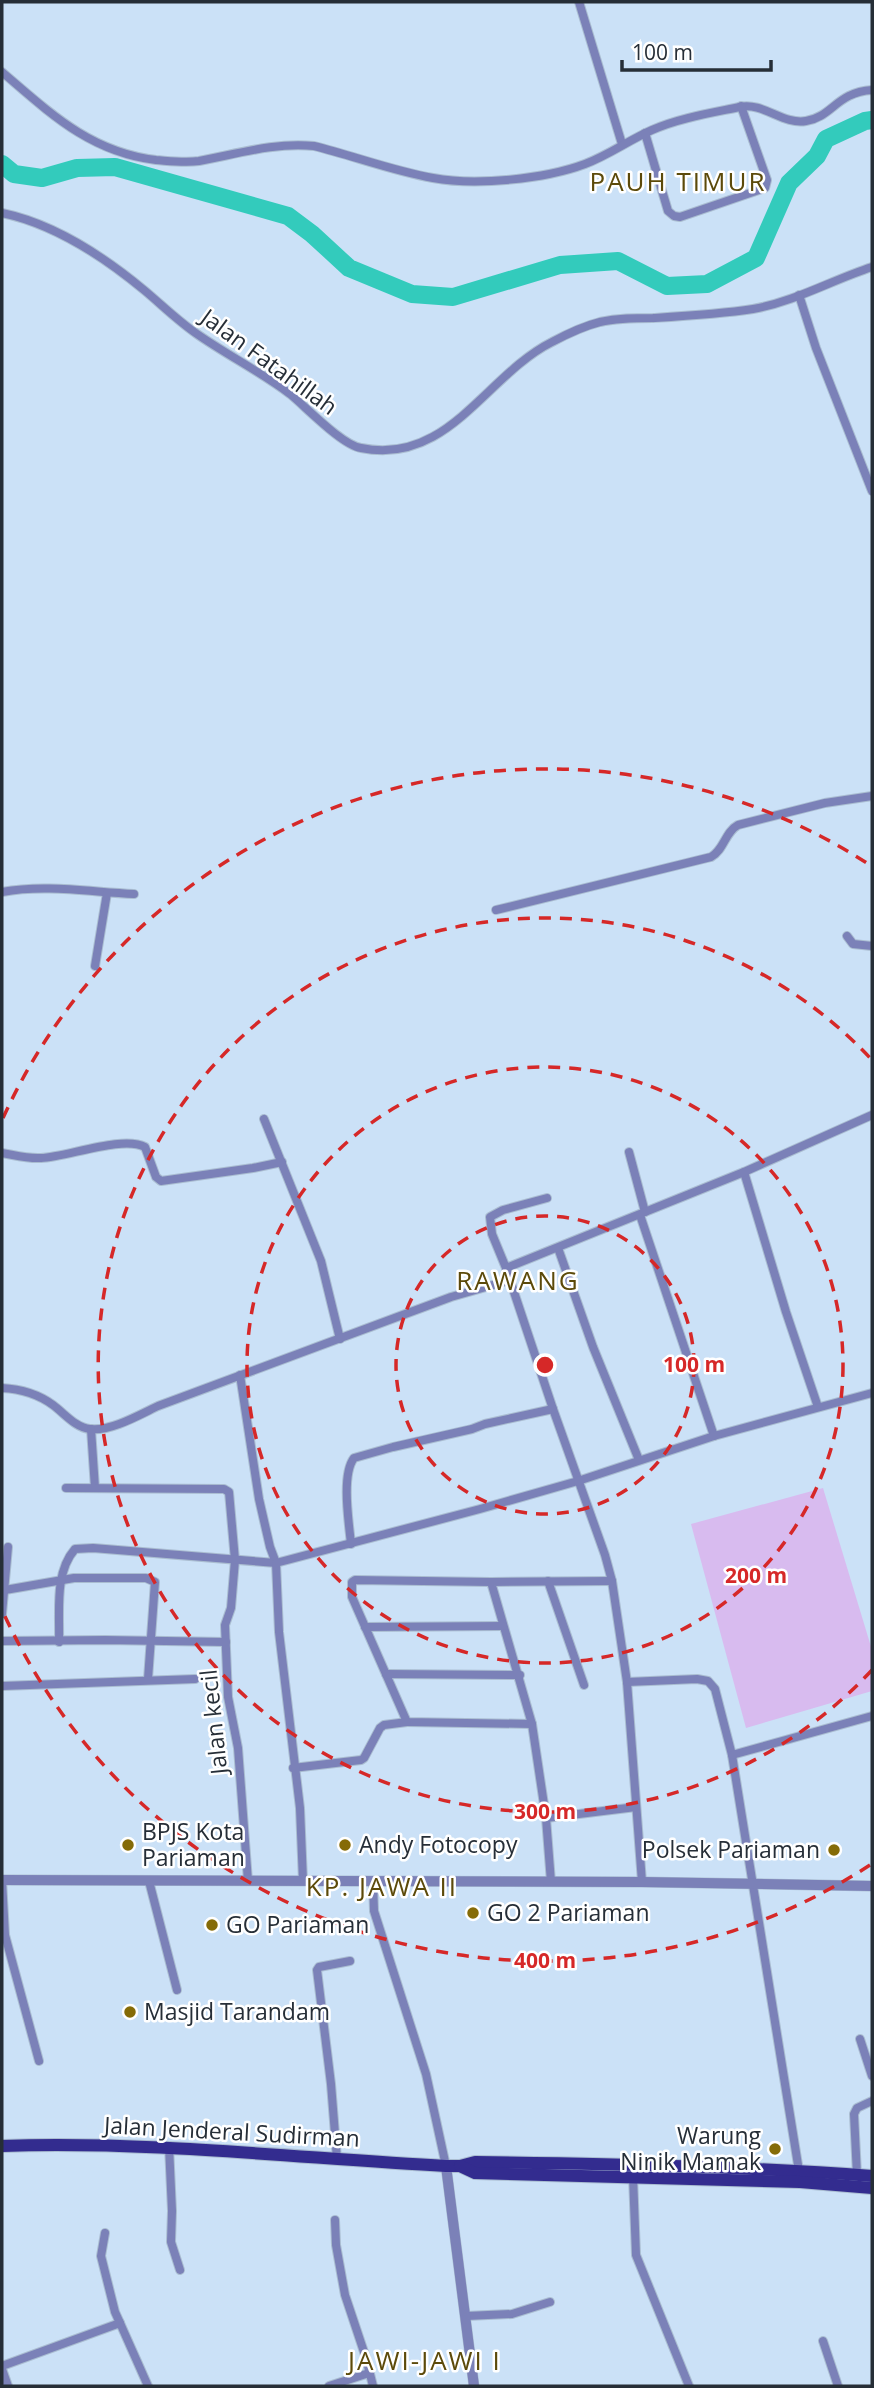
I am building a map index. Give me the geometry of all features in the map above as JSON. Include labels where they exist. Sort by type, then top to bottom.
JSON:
[{"type":"main road","name":"Jalan Jenderal Sudirman","points":[[2,2146],[169,2146],[460,2166],[475,2173],[799,2171],[872,2176]]},
{"type":"main road","name":"Jalan Jenderal Sudirman","points":[[634,2170],[872,2188]]},
{"type":"street","points":[[579,2],[622,144]]},
{"type":"street","points":[[2,72],[74,131],[101,145],[141,158],[195,162],[268,147],[314,146],[432,178],[464,181],[554,172],[585,164],[665,125],[741,106],[757,107],[791,120],[807,121],[850,94],[872,90]]},
{"type":"street","points":[[645,133],[668,211],[674,216],[680,216],[765,188],[767,180],[741,106]]},
{"type":"street","name":"Jalan Fatahillah","points":[[2,213],[26,219],[99,255],[196,333],[281,388],[346,443],[361,449],[389,450],[406,447],[440,434],[462,418],[537,351],[592,324],[618,319],[768,306],[872,267]]},
{"type":"street","points":[[799,295],[811,334],[872,491]]},
{"type":"street","points":[[496,909],[711,858],[718,853],[731,830],[738,825],[825,803],[872,796]]},
{"type":"street","points":[[2,892],[33,888],[134,894]]},
{"type":"street","points":[[95,966],[107,892]]},
{"type":"street","points":[[847,936],[853,944],[872,946]]},
{"type":"street","points":[[506,1268],[744,1172],[872,1115]]},
{"type":"street","points":[[264,1119],[325,1275],[340,1339]]},
{"type":"street","points":[[2,1153],[43,1158],[138,1143],[145,1147],[156,1177],[161,1181],[282,1162]]},
{"type":"street","points":[[629,1152],[643,1214],[714,1436]]},
{"type":"street","points":[[744,1172],[818,1407]]},
{"type":"street","points":[[547,1198],[503,1210],[490,1217],[490,1226],[605,1555],[627,1682],[642,1882]]},
{"type":"street","points":[[558,1248],[593,1347],[639,1461]]},
{"type":"street","points":[[2,1388],[33,1394],[79,1425],[91,1429],[121,1422],[451,1297],[510,1280]]},
{"type":"street","points":[[240,1375],[258,1499],[276,1563],[278,1619],[293,1768],[300,1808],[303,1881]]},
{"type":"street","points":[[59,1642],[60,1580],[71,1552],[79,1548],[276,1563],[578,1481],[714,1436],[872,1392]]},
{"type":"street","points":[[351,1544],[348,1477],[349,1464],[354,1458],[553,1409]]},
{"type":"street","points":[[66,1488],[94,1488],[91,1429]]},
{"type":"street","name":"Jalan kecil","points":[[94,1488],[229,1492],[235,1560],[232,1608],[225,1625],[228,1697],[238,1748],[248,1881]]},
{"type":"street","points":[[2,1614],[8,1547]]},
{"type":"street","points":[[5,1590],[60,1580],[99,1577],[146,1578],[155,1582],[148,1679]]},
{"type":"street","points":[[407,1722],[352,1597],[352,1583],[355,1580],[491,1583],[611,1581]]},
{"type":"street","points":[[548,1581],[584,1685]]},
{"type":"street","points":[[491,1583],[520,1675],[532,1724],[546,1818],[551,1882]]},
{"type":"street","points":[[365,1627],[503,1626]]},
{"type":"street","points":[[2,1642],[226,1642]]},
{"type":"street","points":[[386,1674],[520,1675]]},
{"type":"street","points":[[2,1686],[195,1679]]},
{"type":"street","points":[[627,1682],[697,1679],[708,1681],[717,1695],[732,1755],[799,2171]]},
{"type":"street","points":[[732,1755],[872,1716]]},
{"type":"street","points":[[293,1768],[364,1758],[384,1725],[407,1722],[532,1724]]},
{"type":"street","points":[[546,1818],[636,1807]]},
{"type":"street","points":[[39,2061],[5,1935],[2,1880],[642,1882],[872,1886]]},
{"type":"street","points":[[149,1881],[177,1990]]},
{"type":"street","points":[[373,1881],[374,1911],[426,2074],[446,2166],[474,2386]]},
{"type":"street","points":[[337,2159],[317,1970],[319,1967],[350,1961]]},
{"type":"street","points":[[860,2039],[870,2063],[872,2076]]},
{"type":"street","points":[[857,2175],[854,2114],[857,2108],[872,2101]]},
{"type":"street","points":[[169,2146],[172,2242],[180,2270]]},
{"type":"street","points":[[634,2170],[636,2255],[689,2386]]},
{"type":"street","points":[[335,2220],[340,2274],[373,2386]]},
{"type":"street","points":[[105,2233],[101,2256],[115,2312],[148,2386]]},
{"type":"street","points":[[466,2316],[512,2314],[550,2302]]},
{"type":"street","points":[[8,2386],[2,2368],[120,2323]]},
{"type":"street","points":[[823,2342],[838,2386]]},
{"type":"street","points":[[329,2386],[369,2373]]},
{"type":"shaded area","points":[[823,1488],[872,1650],[872,1691],[746,1728],[691,1524]]},
{"type":"waterway","points":[[2,164],[14,174],[42,178],[77,168],[115,167],[288,216],[349,268],[412,294],[453,297],[560,265],[618,261],[667,286],[707,284],[756,258],[789,183],[817,156],[826,139],[872,120]]},
{"type":"place","name":"BPJS Kota Pariaman","points":[[128,1845]]},
{"type":"place","name":"Andy Fotocopy","points":[[345,1845]]},
{"type":"place","name":"Polsek Pariaman","points":[[834,1850]]},
{"type":"place","name":"GO 2 Pariaman","points":[[473,1913]]},
{"type":"place","name":"GO Pariaman","points":[[212,1925]]},
{"type":"place","name":"Masjid Tarandam","points":[[130,2012]]},
{"type":"place","name":"Warung Ninik Mamak","points":[[775,2149]]},
{"type":"district","name":"PAUH TIMUR","points":[[678,182]]},
{"type":"district","name":"RAWANG","points":[[518,1281]]},
{"type":"district","name":"KP. JAWA II","points":[[382,1887]]},
{"type":"district","name":"JAWI-JAWI I","points":[[425,2361]]}]
